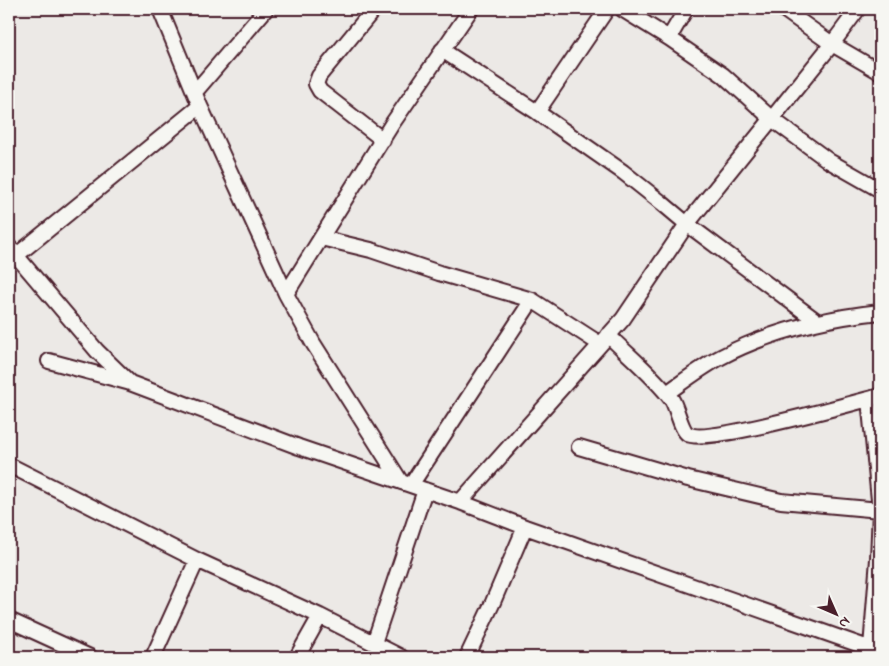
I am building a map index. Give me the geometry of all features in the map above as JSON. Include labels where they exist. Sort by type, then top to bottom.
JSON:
[{"type":"street","points":[[160,9],[200,106],[286,294],[313,343],[406,484]]},
{"type":"street","points":[[194,92],[266,9]]},
{"type":"street","points":[[374,9],[319,76],[316,84],[320,91],[383,140]]},
{"type":"street","points":[[286,294],[383,140],[470,9]]},
{"type":"street","points":[[537,112],[607,9]]},
{"type":"street","points":[[622,9],[723,75],[772,119],[828,161],[878,184]]},
{"type":"street","points":[[669,38],[686,9]]},
{"type":"street","points":[[782,9],[832,44],[880,72]]},
{"type":"street","points":[[460,502],[623,319],[686,224],[832,44],[858,9]]},
{"type":"street","points":[[442,50],[537,112],[623,172],[686,224],[818,322]]},
{"type":"street","points":[[130,383],[97,351],[13,251],[200,106]]},
{"type":"street","points":[[49,361],[130,383],[299,447],[460,502],[525,527],[876,650],[880,510],[874,397],[810,415],[720,435],[689,435],[685,431],[676,407],[666,393],[604,339],[532,300],[439,273],[371,250],[321,238]]},
{"type":"street","points":[[406,484],[532,300]]},
{"type":"street","points":[[666,393],[720,358],[765,337],[818,322],[880,312]]},
{"type":"street","points":[[579,447],[688,478],[781,501],[880,510]]},
{"type":"street","points":[[9,465],[197,560],[320,616],[401,657]]},
{"type":"street","points":[[374,643],[425,490]]},
{"type":"street","points":[[466,657],[493,602],[525,527]]},
{"type":"street","points":[[153,657],[197,560]]},
{"type":"street","points":[[297,657],[320,616]]},
{"type":"street","points":[[9,620],[90,657]]}]
